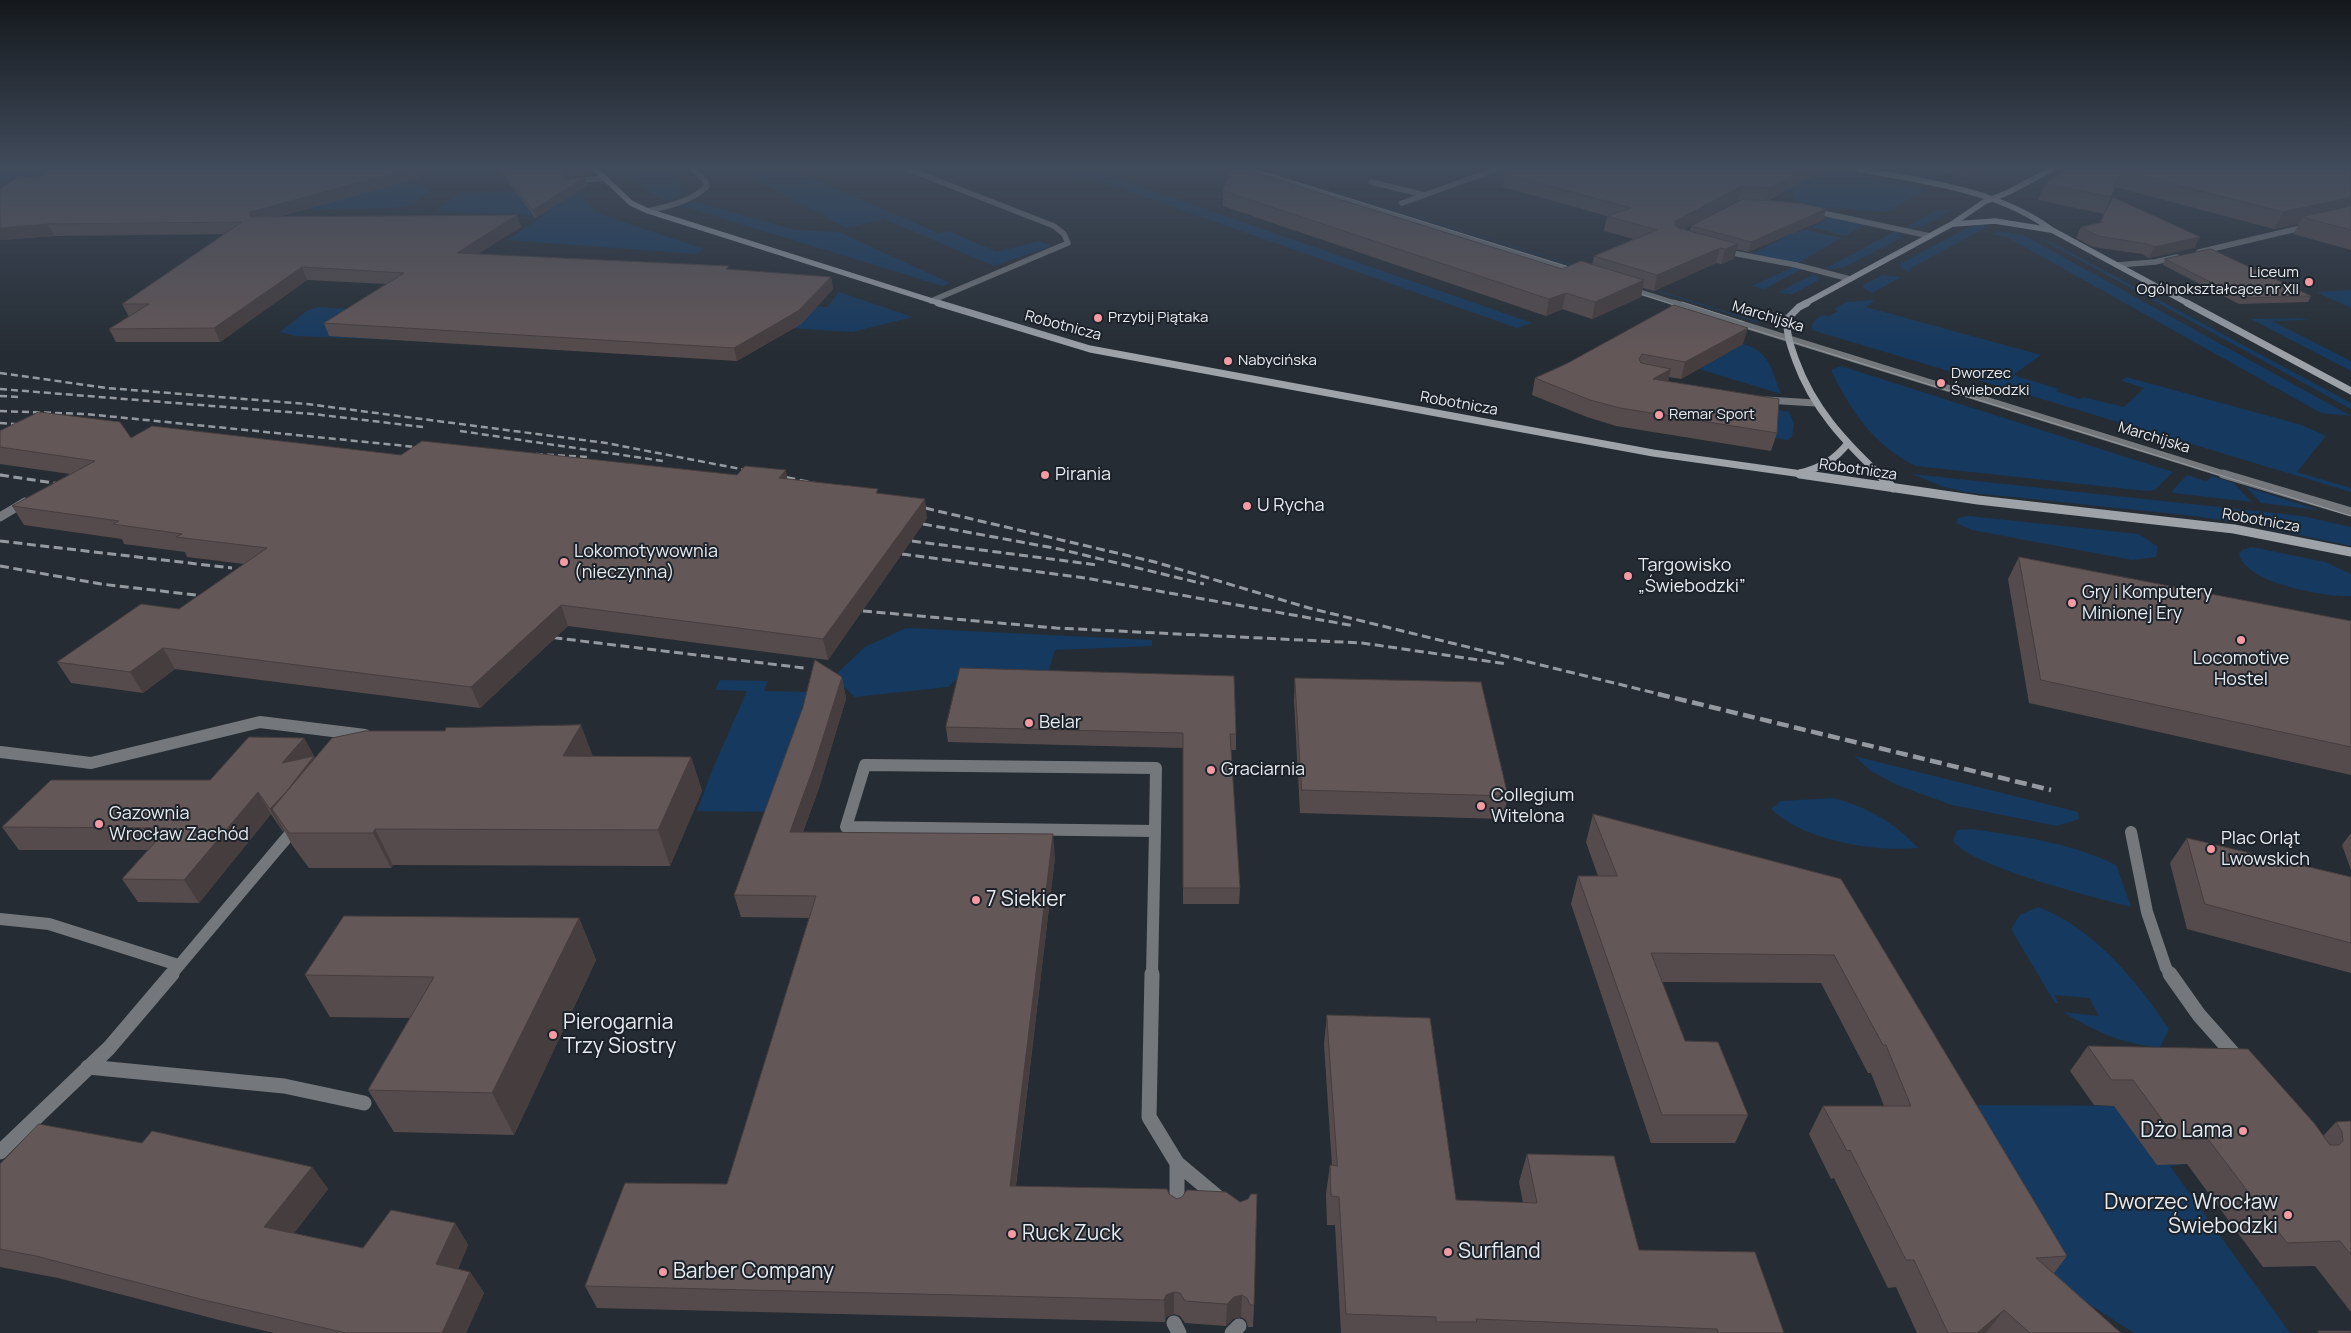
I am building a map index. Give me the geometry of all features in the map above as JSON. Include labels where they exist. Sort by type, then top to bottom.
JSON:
[{"type":"street","name":"Robotnicza","points":[[712,231],[1090,349],[1634,449],[1978,500],[2226,528],[2351,552]]},
{"type":"street","points":[[931,301],[1068,243],[1061,231]]},
{"type":"street","points":[[1446,231],[1582,274]]},
{"type":"street","points":[[1909,231],[1930,236]]},
{"type":"street","points":[[1893,488],[1830,426],[1814,403],[1786,337],[1787,319],[1791,313],[1939,231]]},
{"type":"street","points":[[2054,231],[2351,391]]},
{"type":"street","points":[[2117,265],[2155,262],[2286,231]]},
{"type":"street","points":[[1713,248],[1742,256],[1796,265],[1850,279]]},
{"type":"street","name":"Marchijska","points":[[1619,285],[2280,492],[2351,512]]},
{"type":"street","points":[[1757,398],[1814,403]]},
{"type":"street","points":[[1793,474],[1814,470],[1830,463],[1840,455],[1848,443]]},
{"type":"street","points":[[0,517],[30,498]]},
{"type":"street","points":[[0,752],[91,763],[260,722],[369,735],[357,750]]},
{"type":"street","points":[[1155,831],[846,827],[865,764],[1156,768],[1155,831],[1148,1117],[1177,1163],[1233,1210]]},
{"type":"street","points":[[0,1152],[109,1048],[304,819]]},
{"type":"street","points":[[2131,832],[2147,912],[2166,968],[2199,1015],[2245,1068]]},
{"type":"street","points":[[0,919],[49,924],[178,965]]},
{"type":"street","points":[[88,1068],[284,1086],[364,1103]]},
{"type":"street","points":[[1177,1163],[1178,1212]]},
{"type":"shaded area","points":[[521,231],[651,231],[704,249],[696,254],[508,240]]},
{"type":"shaded area","points":[[764,231],[839,232],[950,283],[943,286]]},
{"type":"shaded area","points":[[913,231],[938,233],[949,231],[997,252],[1039,241],[1051,246],[994,266]]},
{"type":"shaded area","points":[[1242,231],[1269,231],[1532,323],[1517,328]]},
{"type":"shaded area","points":[[1463,231],[1760,322],[1756,322]]},
{"type":"shaded area","points":[[1797,231],[1812,231],[1841,238],[1798,263],[1752,254]]},
{"type":"shaded area","points":[[1827,231],[1853,231],[1845,236]]},
{"type":"shaded area","points":[[1895,231],[1900,234],[1901,238],[1843,268],[1825,269]]},
{"type":"shaded area","points":[[1961,231],[1979,231],[1911,268],[1909,272],[1900,267],[1900,264]]},
{"type":"shaded area","points":[[2000,231],[2023,235],[2351,416],[2321,413],[2007,237],[1991,234]]},
{"type":"shaded area","points":[[2036,236],[2053,243],[2351,403],[2351,409]]},
{"type":"shaded area","points":[[1793,267],[1802,269],[1764,289],[1752,286]]},
{"type":"shaded area","points":[[1814,274],[1819,278],[1817,281],[1793,294],[1777,293]]},
{"type":"shaded area","points":[[1883,275],[1901,277],[1872,293],[1863,288],[1863,285]]},
{"type":"shaded area","points":[[2351,290],[2351,308],[2316,292]]},
{"type":"shaded area","points":[[839,292],[913,317],[852,332],[675,321],[735,303],[827,307]]},
{"type":"shaded area","points":[[1874,301],[1866,307],[2041,355],[2013,375],[2059,389],[2056,391],[2080,399],[2083,397],[2124,407],[2144,388],[2122,381],[2126,377],[2302,425],[2326,436],[2297,472],[2351,488],[2351,492],[1812,330],[1812,325],[1816,319],[1822,315],[1829,316],[1838,311],[1834,309],[1846,302]]},
{"type":"shaded area","points":[[318,307],[436,315],[399,340],[295,336],[280,332],[308,310]]},
{"type":"shaded area","points":[[2301,318],[2307,320],[2272,321],[2351,361],[2351,371],[2251,319]]},
{"type":"shaded area","points":[[1743,344],[1752,347],[1765,357],[1781,394],[1699,369]]},
{"type":"shaded area","points":[[1841,366],[2173,472],[2155,490],[2146,491],[1916,466],[1888,449],[1855,413],[1831,370]]},
{"type":"shaded area","points":[[1776,409],[1789,412],[1794,424],[1792,437],[1787,440],[1772,437]]},
{"type":"shaded area","points":[[1912,474],[2302,516],[2351,527],[2351,546],[2253,525],[2194,516],[1965,492],[1941,486]]},
{"type":"shaded area","points":[[2187,475],[2206,481],[2212,476],[2233,483],[2252,502],[2173,493],[2172,491]]},
{"type":"shaded area","points":[[2246,487],[2319,510],[2261,503]]},
{"type":"shaded area","points":[[1969,516],[2139,534],[2158,547],[2156,557],[2132,560],[1972,530],[1956,523],[1958,518]]},
{"type":"shaded area","points":[[2252,547],[2325,562],[2351,574],[2351,596],[2306,591],[2271,581],[2256,573],[2245,564],[2239,554],[2242,550]]},
{"type":"shaded area","points":[[906,628],[1152,640],[1152,646],[1055,650],[1047,676],[963,673],[948,687],[855,697],[833,677],[865,647]]},
{"type":"shaded area","points":[[720,680],[768,681],[764,691],[807,692],[769,812],[697,811],[713,768],[747,691],[715,690]]},
{"type":"shaded area","points":[[1854,756],[2078,812],[2079,819],[2057,826],[1952,805],[1897,785],[1871,771]]},
{"type":"shaded area","points":[[1834,798],[1869,811],[1890,823],[1918,848],[1881,848],[1840,842],[1802,829],[1785,820],[1771,809],[1781,801]]},
{"type":"shaded area","points":[[1971,829],[2064,846],[2099,857],[2116,865],[2131,907],[2064,889],[1984,861],[1965,851],[1953,841],[1957,830]]},
{"type":"shaded area","points":[[2038,907],[2058,916],[2077,928],[2112,957],[2128,974],[2169,1029],[2160,1047],[2147,1046],[2110,1036],[2063,1012],[2099,1016],[2089,998],[2055,995],[2058,1003],[2055,1003],[2011,929],[2020,915]]},
{"type":"shaded area","points":[[1943,1105],[2153,1106],[2187,1164],[2170,1166],[2290,1333],[2134,1333],[2059,1285]]},
{"type":"building","points":[[229,231],[491,231],[457,253],[729,266],[726,269],[831,277],[798,311],[734,348],[324,323],[404,273],[302,267],[214,328],[109,329],[149,304],[122,304]]},
{"type":"building","points":[[1344,231],[1441,231],[1562,269],[1581,261],[1644,280],[1595,302],[1566,293],[1549,299]]},
{"type":"building","points":[[1654,231],[1690,231],[1738,244],[1725,249],[1720,248],[1657,275],[1594,256]]},
{"type":"building","points":[[1711,231],[1776,231],[1751,242]]},
{"type":"building","points":[[2089,231],[2187,231],[2200,237],[2154,247],[2147,244],[2098,236]]},
{"type":"building","points":[[2211,249],[2311,296],[2242,298],[2165,259]]},
{"type":"building","points":[[1674,305],[1748,328],[1685,362],[1642,354],[1639,359],[1641,363],[1671,369],[1653,379],[1779,399],[1777,433],[1620,408],[1590,400],[1535,378],[1566,364]]},
{"type":"building","points":[[39,412],[120,422],[131,438],[152,426],[401,455],[422,441],[737,475],[745,466],[786,470],[779,478],[878,489],[876,493],[925,499],[823,639],[561,605],[471,687],[163,648],[130,672],[57,662],[141,604],[179,609],[267,548],[176,537],[182,534],[113,524],[119,521],[12,506],[95,461],[0,447],[0,431]]},
{"type":"building","points":[[2019,557],[2351,621],[2351,747],[2041,680]]},
{"type":"building","points":[[815,660],[842,677],[814,766],[790,832],[1053,834],[1010,1186],[1167,1189],[1169,1194],[1177,1199],[1182,1197],[1187,1190],[1226,1192],[1240,1202],[1248,1199],[1251,1194],[1257,1194],[1254,1305],[1250,1305],[1247,1298],[1242,1295],[1234,1297],[1227,1304],[1185,1301],[1180,1293],[1174,1292],[1166,1295],[1164,1300],[585,1286],[625,1183],[727,1184],[816,896],[734,895],[803,707]]},
{"type":"building","points":[[960,668],[1234,676],[1236,734],[1230,734],[1240,888],[1183,888],[1183,733],[946,727]]},
{"type":"building","points":[[1295,678],[1481,682],[1508,796],[1302,790]]},
{"type":"building","points":[[581,725],[563,756],[691,757],[658,830],[375,829],[373,833],[289,833],[272,809],[332,738],[365,731],[445,731],[446,728]]},
{"type":"building","points":[[249,737],[304,738],[282,763],[314,756],[270,809],[258,792],[184,880],[122,879],[168,828],[2,827],[51,780],[210,780]]},
{"type":"building","points":[[1593,814],[1841,879],[2067,1256],[2036,1258],[2121,1333],[2030,1333],[2004,1310],[1977,1333],[1948,1333],[1914,1260],[1906,1260],[1850,1150],[1847,1151],[1823,1106],[1911,1106],[1886,1045],[1883,1045],[1834,955],[1651,953],[1685,1041],[1718,1042],[1748,1115],[1662,1115],[1578,876],[1617,876]]},
{"type":"building","points":[[2187,838],[2351,877],[2351,943],[2205,904]]},
{"type":"building","points":[[344,916],[579,918],[492,1093],[368,1090],[434,977],[305,975]]},
{"type":"building","points":[[1327,1015],[1430,1018],[1456,1200],[1537,1203],[1527,1154],[1614,1156],[1639,1250],[1755,1252],[1784,1333],[1718,1333],[1717,1329],[1476,1319],[1477,1322],[1436,1322],[1436,1317],[1346,1314],[1339,1197],[1331,1196],[1330,1165],[1337,1166]]},
{"type":"building","name":"Dworzec Wrocław Świebodzki","points":[[2088,1046],[2248,1049],[2314,1123],[2330,1145],[2339,1145],[2343,1141],[2342,1132],[2336,1122],[2351,1121],[2351,1255],[2340,1241],[2287,1243],[2208,1139],[2177,1140],[2133,1080],[2112,1080]]},
{"type":"building","points":[[39,1124],[142,1143],[152,1131],[312,1167],[264,1227],[363,1248],[391,1210],[455,1223],[436,1264],[470,1272],[442,1333],[346,1333],[204,1300],[36,1256],[0,1249],[0,1164]]},
{"type":"building","points":[[2318,1331],[2351,1331],[2351,1333],[2319,1333]]},
{"type":"tram line","points":[[1454,231],[1582,271]]},
{"type":"tram line","points":[[1628,290],[1687,309]]},
{"type":"tram line","points":[[1682,302],[1744,322]]},
{"type":"tram line","points":[[1735,324],[2351,516]]},
{"type":"railway","points":[[0,373],[107,388],[307,404],[606,443],[756,472]]},
{"type":"railway","points":[[0,389],[313,414],[423,427]]},
{"type":"railway","points":[[0,396],[20,397]]},
{"type":"railway","points":[[0,411],[86,414],[426,448]]},
{"type":"railway","points":[[0,423],[29,425]]},
{"type":"railway","points":[[460,431],[663,461]]},
{"type":"railway","points":[[536,454],[588,457]]},
{"type":"railway","points":[[3,475],[0,475],[67,485]]},
{"type":"railway","points":[[776,475],[773,475],[814,483]]},
{"type":"railway","points":[[912,505],[1155,562],[1309,608],[1663,695]]},
{"type":"railway","points":[[923,524],[1059,549],[1204,584]]},
{"type":"railway","points":[[0,541],[232,568]]},
{"type":"railway","points":[[912,541],[1097,565]]},
{"type":"railway","points":[[902,554],[1085,578],[1355,626]]},
{"type":"railway","points":[[0,566],[101,584],[213,597]]},
{"type":"railway","points":[[863,611],[1056,628],[1362,643],[1507,664]]},
{"type":"railway","points":[[540,636],[804,668]]},
{"type":"railway","points":[[1658,694],[2051,790]]},
{"type":"place","name":"Liceum Ogólnokształcące nr XII","points":[[2309,282]]},
{"type":"place","name":"Przybij Piątaka","points":[[1098,318]]},
{"type":"place","name":"Nabycińska","points":[[1228,361]]},
{"type":"place","name":"Dworzec Świebodzki","points":[[1941,383]]},
{"type":"place","name":"Remar Sport","points":[[1659,415]]},
{"type":"place","name":"Pirania","points":[[1045,475]]},
{"type":"place","name":"U Rycha","points":[[1247,506]]},
{"type":"place","name":"Lokomotywownia (nieczynna)","points":[[564,562]]},
{"type":"place","name":"Targowisko „Świebodzki”","points":[[1628,576]]},
{"type":"place","name":"Gry i Komputery Minionej Ery","points":[[2072,603]]},
{"type":"place","name":"Locomotive Hostel","points":[[2241,640]]},
{"type":"place","name":"Belar","points":[[1029,723]]},
{"type":"place","name":"Graciarnia","points":[[1211,770]]},
{"type":"place","name":"Collegium Witelona","points":[[1481,806]]},
{"type":"place","name":"Gazownia Wrocław Zachód","points":[[99,824]]},
{"type":"place","name":"Plac Orląt Lwowskich","points":[[2211,849]]},
{"type":"place","name":"7 Siekier","points":[[976,900]]},
{"type":"place","name":"Pierogarnia Trzy Siostry","points":[[553,1035]]},
{"type":"place","name":"Dżo Lama","points":[[2243,1131]]},
{"type":"place","name":"Dworzec Wrocław Świebodzki","points":[[2288,1215]]},
{"type":"place","name":"Ruck Zuck","points":[[1012,1234]]},
{"type":"place","name":"Surfland","points":[[1448,1252]]},
{"type":"place","name":"Barber Company","points":[[663,1272]]}]
